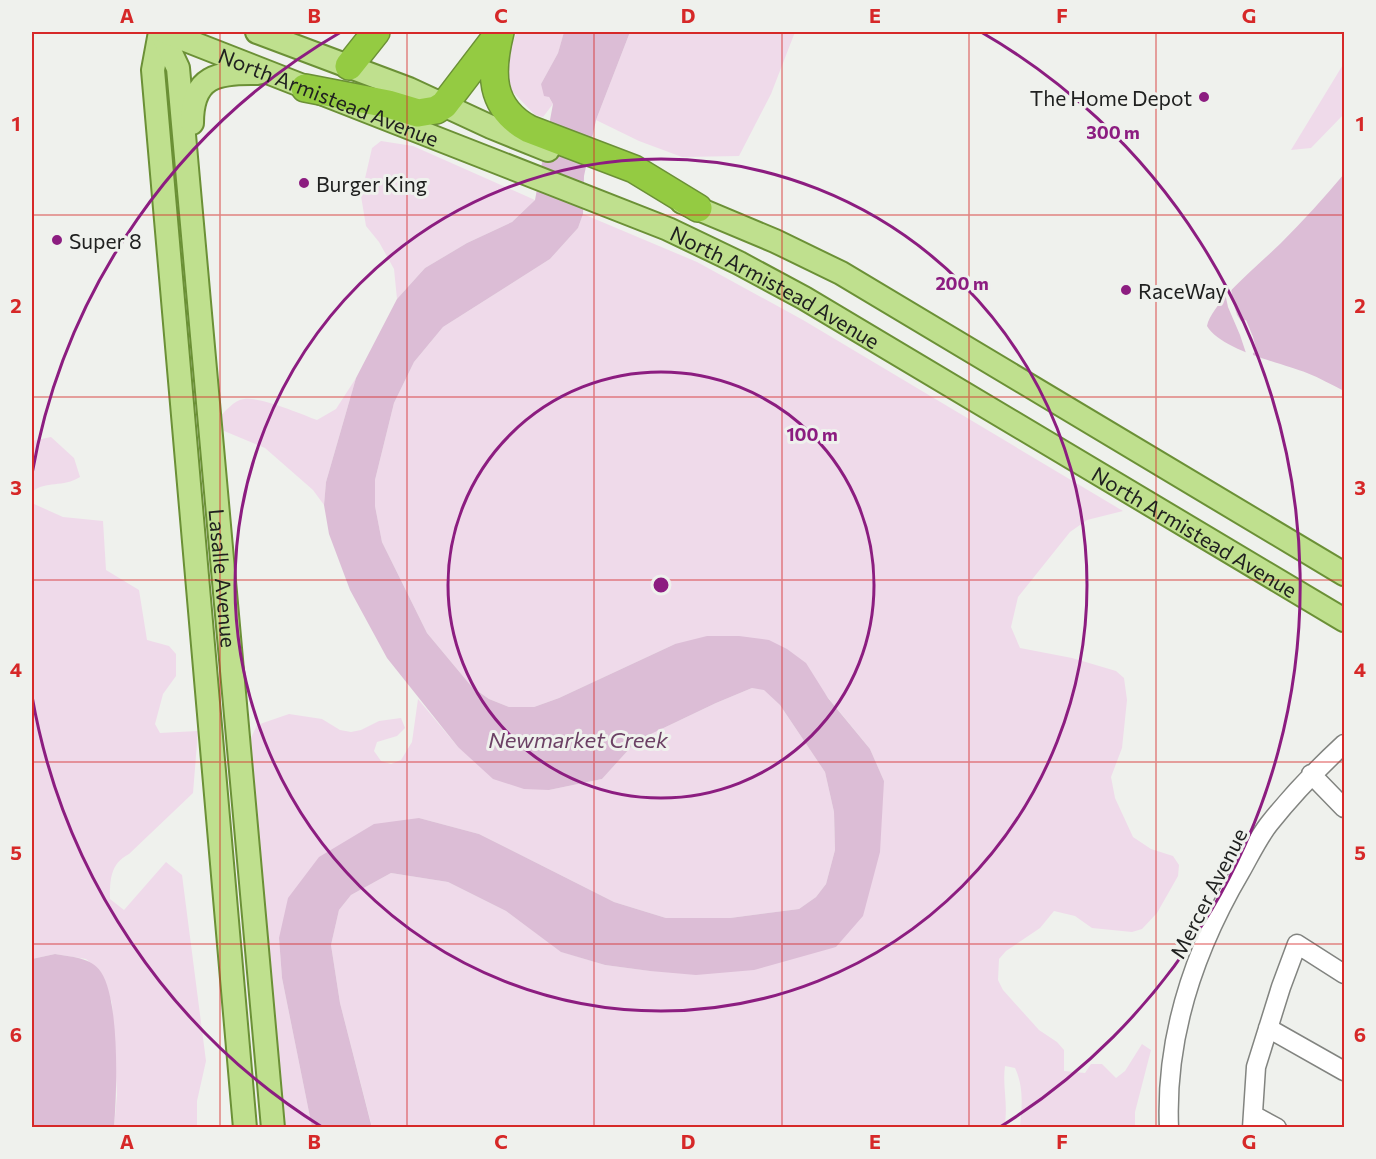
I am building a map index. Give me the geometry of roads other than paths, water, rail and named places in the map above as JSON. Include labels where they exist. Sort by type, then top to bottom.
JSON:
[{"type":"highway","points":[[349,66],[376,32]]},
{"type":"highway","points":[[305,88],[388,104],[418,113],[436,110],[444,105],[500,32]]},
{"type":"highway","points":[[500,32],[494,58],[493,77],[496,89],[509,114],[517,122],[536,138],[613,168],[634,169],[698,208]]},
{"type":"main road","name":"North Armistead Avenue","points":[[162,32],[602,202],[668,229],[740,263],[804,298],[1344,620]]},
{"type":"main road","name":"Lasalle Avenue","points":[[162,32],[178,68],[273,1128]]},
{"type":"main road","name":"Lasalle Avenue","points":[[162,32],[153,70],[246,1128]]},
{"type":"main road","name":"North Armistead Avenue","points":[[257,32],[444,105],[536,138]]},
{"type":"main road","points":[[203,358],[200,214],[193,131],[194,101],[201,87],[216,77],[228,73],[268,73]]},
{"type":"main road","name":"North Armistead Avenue","points":[[698,208],[775,241],[841,273],[1344,574]]},
{"type":"street","name":"Mercer Avenue","points":[[1169,1128],[1174,1050],[1181,1012],[1201,949],[1229,891],[1268,825],[1311,774],[1344,744]]},
{"type":"street","points":[[1311,774],[1344,808]]},
{"type":"street","points":[[1277,1128],[1253,1121],[1256,1067],[1297,944],[1344,974]]},
{"type":"street","points":[[1268,1028],[1344,1071]]},
{"type":"water","name":"Newmarket Creek","points":[[564,32],[630,32],[596,120],[584,176],[583,214],[578,228],[550,259],[443,327],[414,362],[394,403],[375,480],[375,506],[382,542],[427,633],[472,687],[489,699],[509,707],[534,707],[559,698],[675,644],[707,636],[739,636],[769,640],[787,649],[806,663],[828,698],[870,749],[884,781],[880,852],[863,916],[836,947],[754,970],[696,975],[605,965],[561,952],[506,911],[448,882],[391,873],[351,895],[339,910],[331,945],[340,1003],[372,1128],[312,1127],[282,978],[279,938],[288,898],[319,857],[374,824],[419,818],[479,834],[614,902],[666,918],[730,918],[799,909],[816,897],[826,884],[835,850],[834,812],[825,772],[780,705],[764,690],[752,688],[651,734],[631,747],[602,779],[549,790],[524,789],[493,779],[458,747],[387,658],[350,590],[329,534],[324,505],[326,482],[356,378],[397,299],[425,268],[467,243],[512,222],[535,200],[553,104],[549,97],[544,96],[541,84],[558,53]]},
{"type":"water","points":[[1344,174],[1344,391],[1307,373],[1238,349],[1214,334],[1207,326],[1211,316],[1228,294],[1289,235]]},
{"type":"water","points":[[55,954],[80,958],[92,963],[101,972],[107,986],[116,1047],[114,1127],[32,1127],[32,959]]},
{"type":"place","name":"The Home Depot","points":[[1204,97]]},
{"type":"place","name":"Burger King","points":[[304,183]]},
{"type":"place","name":"Super 8","points":[[57,240]]},
{"type":"place","name":"RaceWay","points":[[1126,290]]}]
